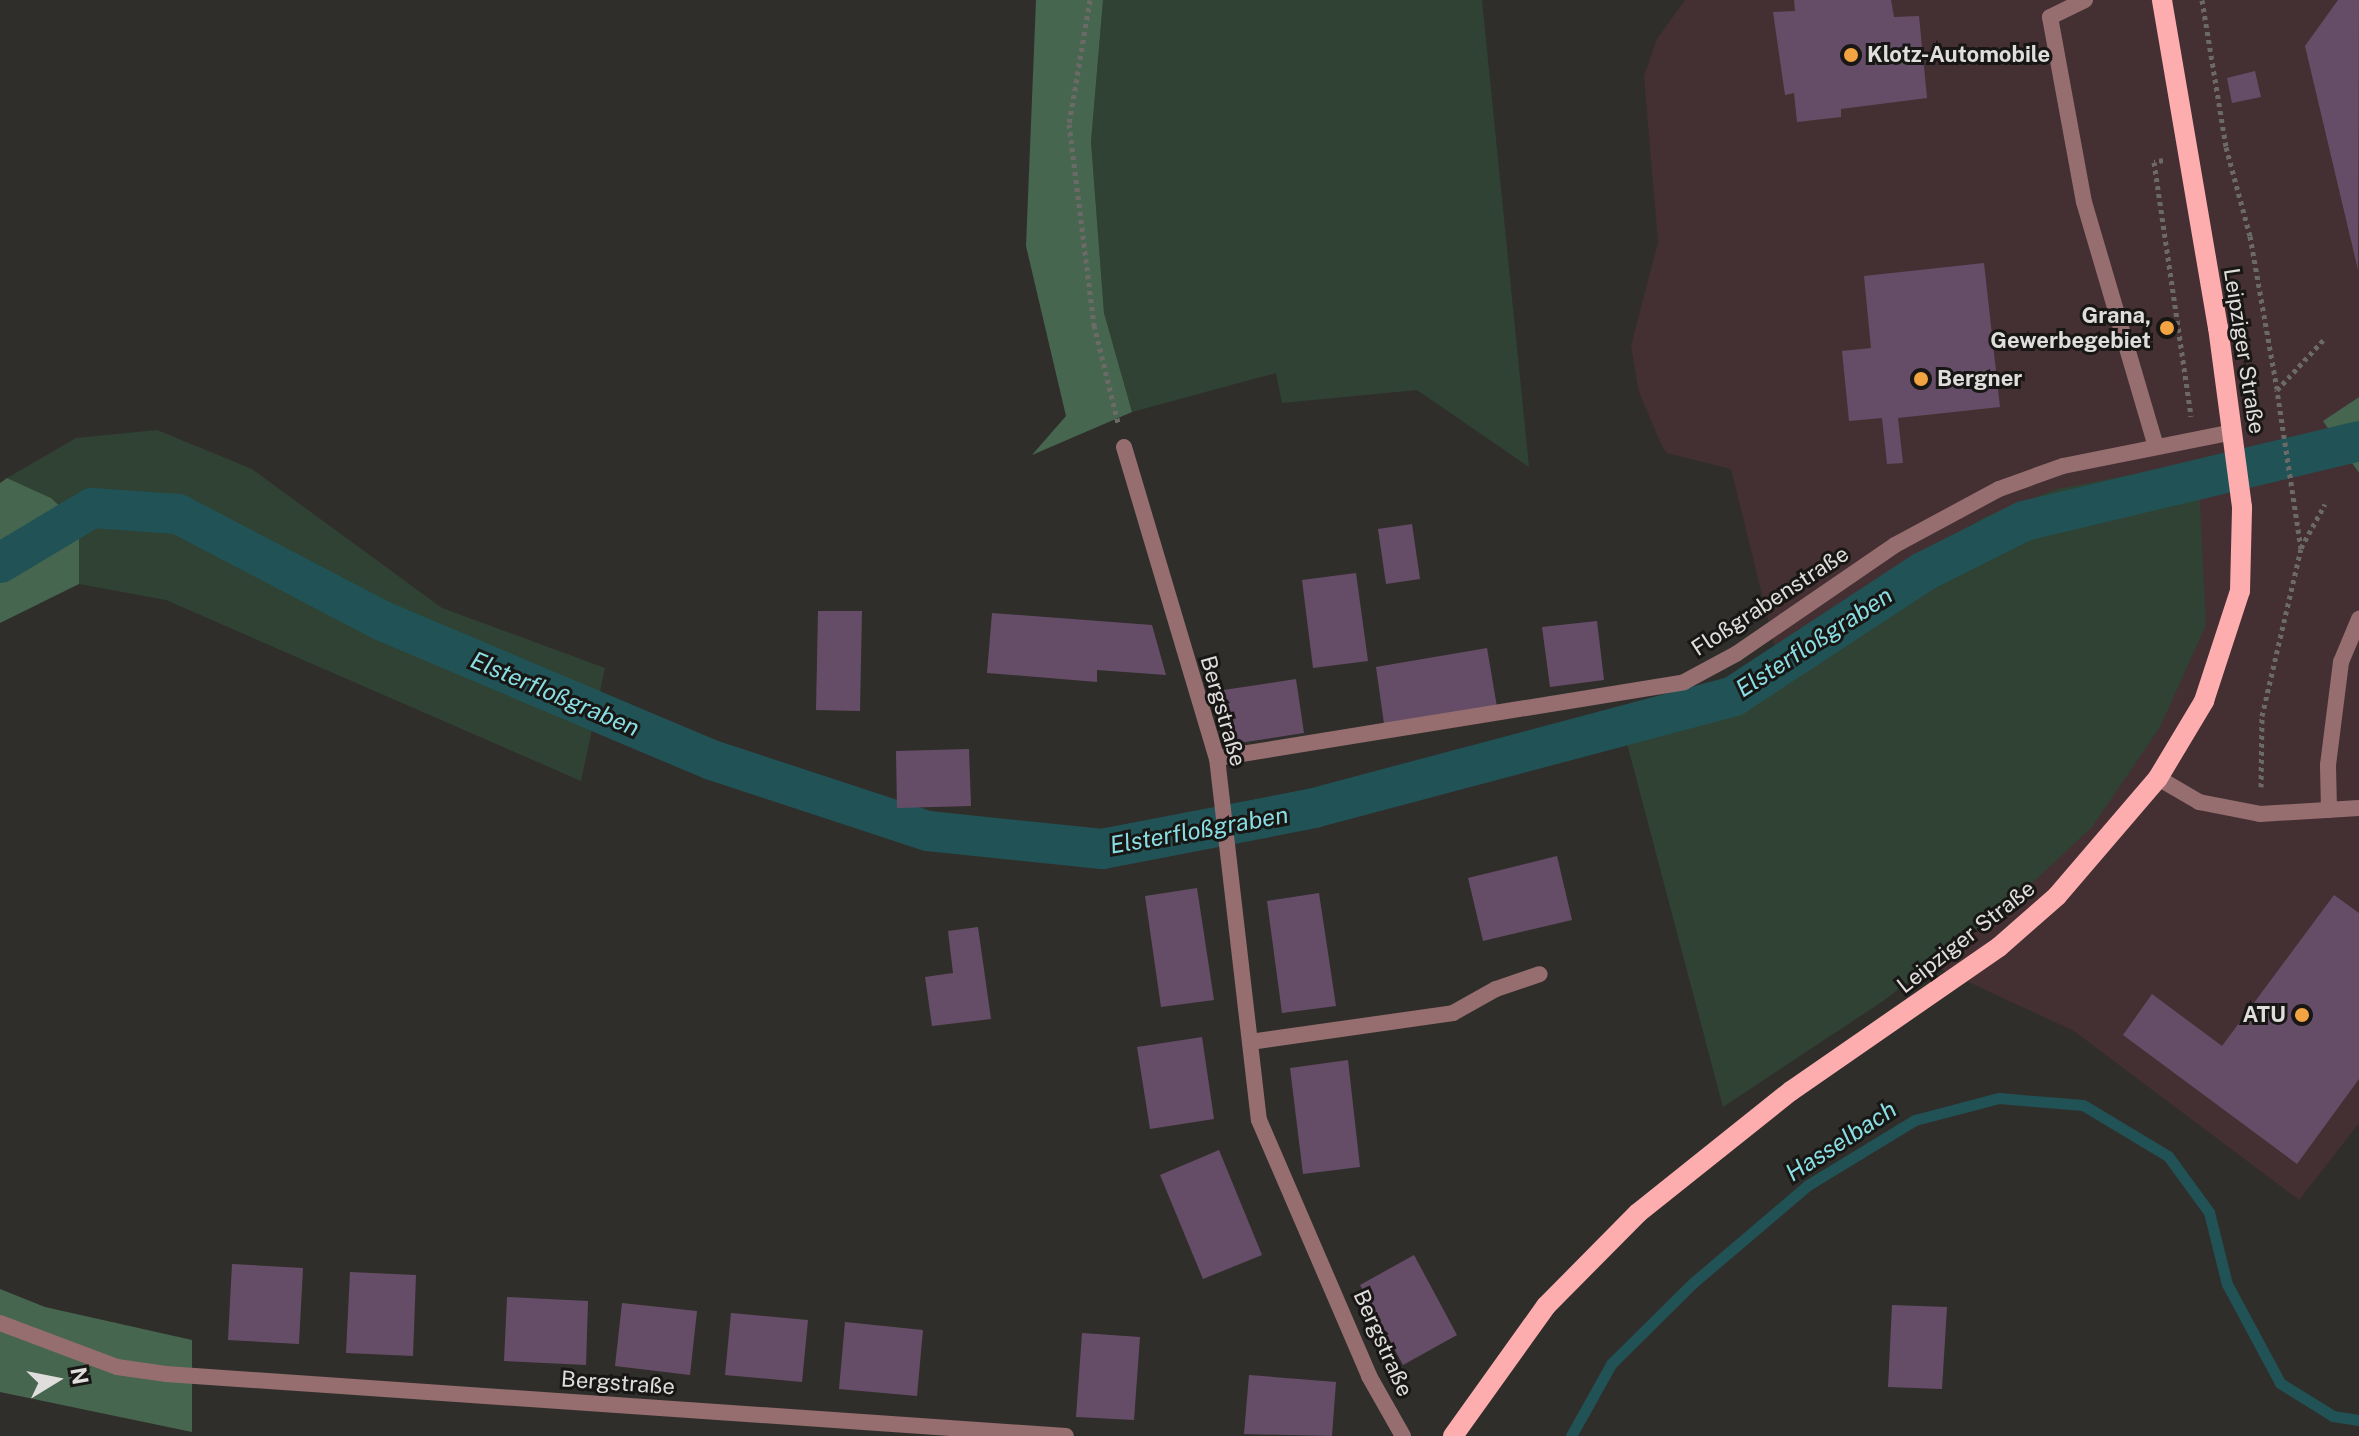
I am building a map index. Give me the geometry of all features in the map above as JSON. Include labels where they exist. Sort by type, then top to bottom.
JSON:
[{"type":"main road","name":"Leipziger Straße","points":[[1453,1436],[1546,1306],[1638,1213],[1791,1091],[1999,947],[2092,859],[2158,778],[2204,701],[2232,627],[2243,554],[2242,507],[2162,0]]},
{"type":"street","points":[[2085,0],[2050,17],[2084,202],[2156,447]]},
{"type":"street","name":"Floßgrabenstraße","points":[[1217,758],[1684,682],[1736,654],[1895,545],[1999,489],[2063,466],[2156,447],[2234,442]]},
{"type":"street","name":"Bergstraße","points":[[1124,447],[1217,758],[1259,1120],[1369,1376],[1403,1436]]},
{"type":"street","points":[[2329,810],[2328,765],[2341,662],[2359,619]]},
{"type":"street","points":[[2158,778],[2199,802],[2260,814],[2359,808]]},
{"type":"street","points":[[1250,1042],[1453,1013],[1496,989],[1540,974]]},
{"type":"street","name":"Bergstraße","points":[[0,1323],[117,1367],[166,1374],[1066,1436]]},
{"type":"path","points":[[1090,0],[1069,124],[1092,309],[1124,447]]},
{"type":"path","points":[[2202,0],[2226,147],[2250,236],[2301,549]]},
{"type":"path","points":[[2277,390],[2326,337]]},
{"type":"path","points":[[2260,814],[2262,716],[2301,549],[2325,504]]},
{"type":"shaded area","points":[[1685,0],[2359,0],[2359,397],[2324,421],[2359,473],[2359,1123],[2299,1200],[2074,1031],[1930,964],[2010,904],[2091,827],[1983,518],[1777,655],[1731,469],[1667,453],[1662,446],[1639,392],[1631,346],[1658,242],[1644,76],[1657,39]]},
{"type":"green space","points":[[1036,0],[1103,0],[1091,142],[1104,313],[1132,412],[1032,455],[1066,416],[1026,246]]},
{"type":"green space","points":[[1103,0],[1482,0],[1529,467],[1417,390],[1282,403],[1276,373],[1132,412],[1104,313],[1091,142]]},
{"type":"green space","points":[[2359,397],[2359,473],[2323,421]]},
{"type":"green space","points":[[157,430],[252,469],[442,608],[605,668],[581,781],[166,600],[79,584],[79,524],[51,498],[7,478],[76,438]]},
{"type":"green space","points":[[2198,462],[2206,625],[2160,727],[2092,827],[2010,904],[1883,1001],[1723,1107],[1620,717],[1717,691],[1983,518],[2057,489]]},
{"type":"green space","points":[[7,478],[51,498],[79,524],[79,584],[0,623],[0,483]]},
{"type":"green space","points":[[0,1289],[45,1307],[192,1340],[192,1432],[0,1392]]},
{"type":"building","name":"Klotz-Automobile","points":[[1794,0],[1891,0],[1894,17],[1919,16],[1927,98],[1841,109],[1841,117],[1797,122],[1794,93],[1785,95],[1773,12],[1795,11]]},
{"type":"building","points":[[2338,0],[2359,0],[2358,270],[2305,46]]},
{"type":"building","points":[[2255,71],[2261,97],[2232,103],[2227,78]]},
{"type":"building","name":"Bergner","points":[[1984,263],[2000,407],[1898,418],[1903,463],[1887,464],[1882,418],[1849,421],[1842,351],[1871,348],[1864,276]]},
{"type":"building","points":[[1412,524],[1420,579],[1386,584],[1378,529]]},
{"type":"building","points":[[1356,573],[1368,661],[1313,668],[1302,580]]},
{"type":"building","points":[[818,611],[862,611],[860,711],[816,710]]},
{"type":"building","points":[[992,613],[1152,625],[1166,675],[1097,670],[1097,682],[987,673]]},
{"type":"building","points":[[1597,621],[1604,680],[1550,687],[1542,627]]},
{"type":"building","points":[[1487,648],[1497,707],[1384,724],[1376,667]]},
{"type":"building","points":[[1296,679],[1304,733],[1226,745],[1217,691]]},
{"type":"building","points":[[969,749],[971,806],[897,808],[896,751]]},
{"type":"building","points":[[1557,856],[1572,920],[1483,941],[1468,878]]},
{"type":"building","points":[[1197,888],[1214,1000],[1161,1007],[1145,896]]},
{"type":"building","points":[[1319,893],[1336,1006],[1282,1013],[1267,901]]},
{"type":"building","name":"ATU","points":[[2334,895],[2359,913],[2359,1079],[2297,1164],[2123,1035],[2152,994],[2222,1046]]},
{"type":"building","points":[[978,927],[991,1019],[932,1026],[925,977],[953,973],[948,931]]},
{"type":"building","points":[[1202,1037],[1214,1119],[1150,1129],[1137,1047]]},
{"type":"building","points":[[1348,1060],[1360,1167],[1303,1174],[1290,1068]]},
{"type":"building","points":[[1219,1150],[1262,1255],[1203,1279],[1160,1175]]},
{"type":"building","points":[[1414,1255],[1457,1335],[1403,1365],[1360,1285]]},
{"type":"building","points":[[232,1264],[303,1268],[299,1344],[228,1340]]},
{"type":"building","points":[[350,1272],[416,1275],[413,1356],[346,1353]]},
{"type":"building","points":[[507,1297],[588,1301],[586,1365],[504,1361]]},
{"type":"building","points":[[622,1303],[697,1311],[690,1375],[615,1366]]},
{"type":"building","points":[[1892,1305],[1947,1307],[1942,1389],[1888,1387]]},
{"type":"building","points":[[731,1313],[808,1320],[802,1382],[725,1375]]},
{"type":"building","points":[[845,1322],[923,1330],[917,1396],[839,1389]]},
{"type":"building","points":[[1082,1333],[1140,1337],[1134,1420],[1076,1417]]},
{"type":"building","points":[[1249,1375],[1336,1382],[1332,1436],[1244,1434]]},
{"type":"waterway","name":"Elsterfloßgraben","points":[[0,563],[92,508],[178,514],[385,622],[712,760],[928,831],[1102,849],[1314,808],[1734,696],[1923,572],[2024,521],[2359,441]]},
{"type":"waterway","name":"Hasselbach","points":[[1571,1436],[1611,1364],[1694,1282],[1808,1185],[1915,1120],[1999,1098],[2083,1105],[2168,1156],[2209,1212],[2227,1284],[2280,1383],[2333,1416],[2359,1420]]},
{"type":"place","name":"Klotz-Automobile","points":[[1851,55]]},
{"type":"place","name":"Grana, Gewerbegebiet","points":[[2167,328]]},
{"type":"place","name":"Bergner","points":[[1921,379]]},
{"type":"place","name":"ATU","points":[[2302,1015]]}]
